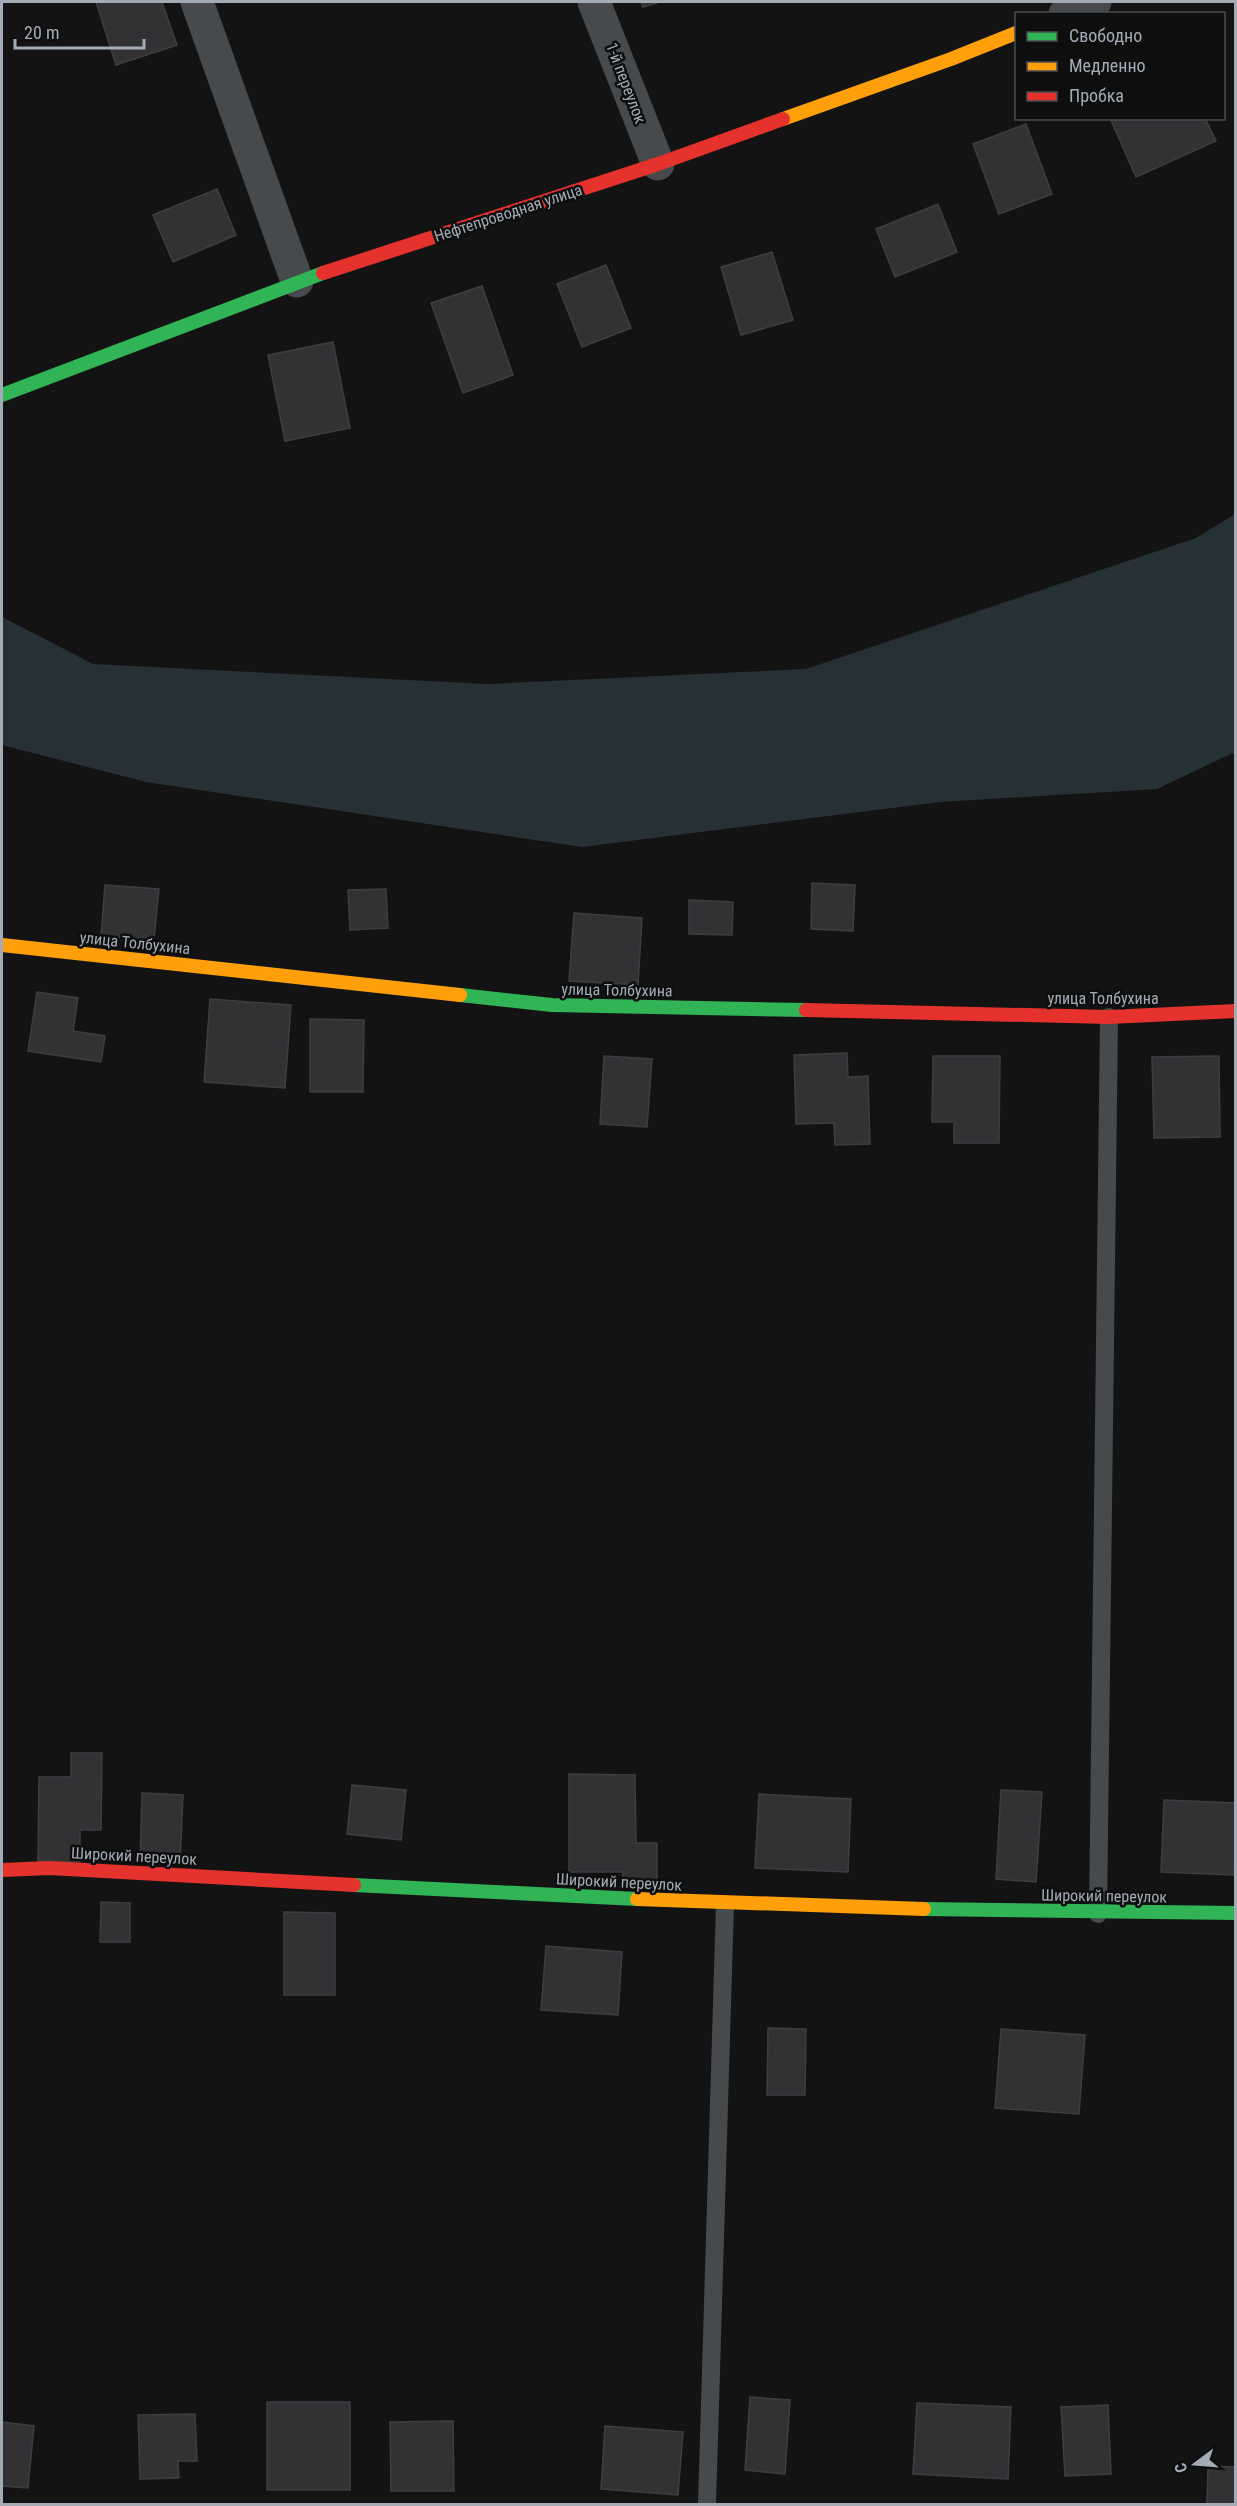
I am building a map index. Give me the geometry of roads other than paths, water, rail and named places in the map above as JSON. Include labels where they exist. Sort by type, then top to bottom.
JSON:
[{"type":"street","points":[[197,2],[297,281]]},
{"type":"street","name":"1-й переулок","points":[[594,2],[658,164]]},
{"type":"street","points":[[1070,12],[1095,2]]},
{"type":"street","name":"Нефтепроводная улица","points":[[2,395],[297,281],[658,164],[1015,34]]},
{"type":"street","name":"улица Толбухина","points":[[2,945],[552,1005],[1109,1017],[1236,1011]]},
{"type":"street","name":"Широкий переулок","points":[[2,1869],[49,1868],[724,1904],[1098,1914],[1236,1913]]},
{"type":"lane","points":[[1098,1914],[1109,1017]]},
{"type":"lane","points":[[707,2505],[724,1904]]}]
